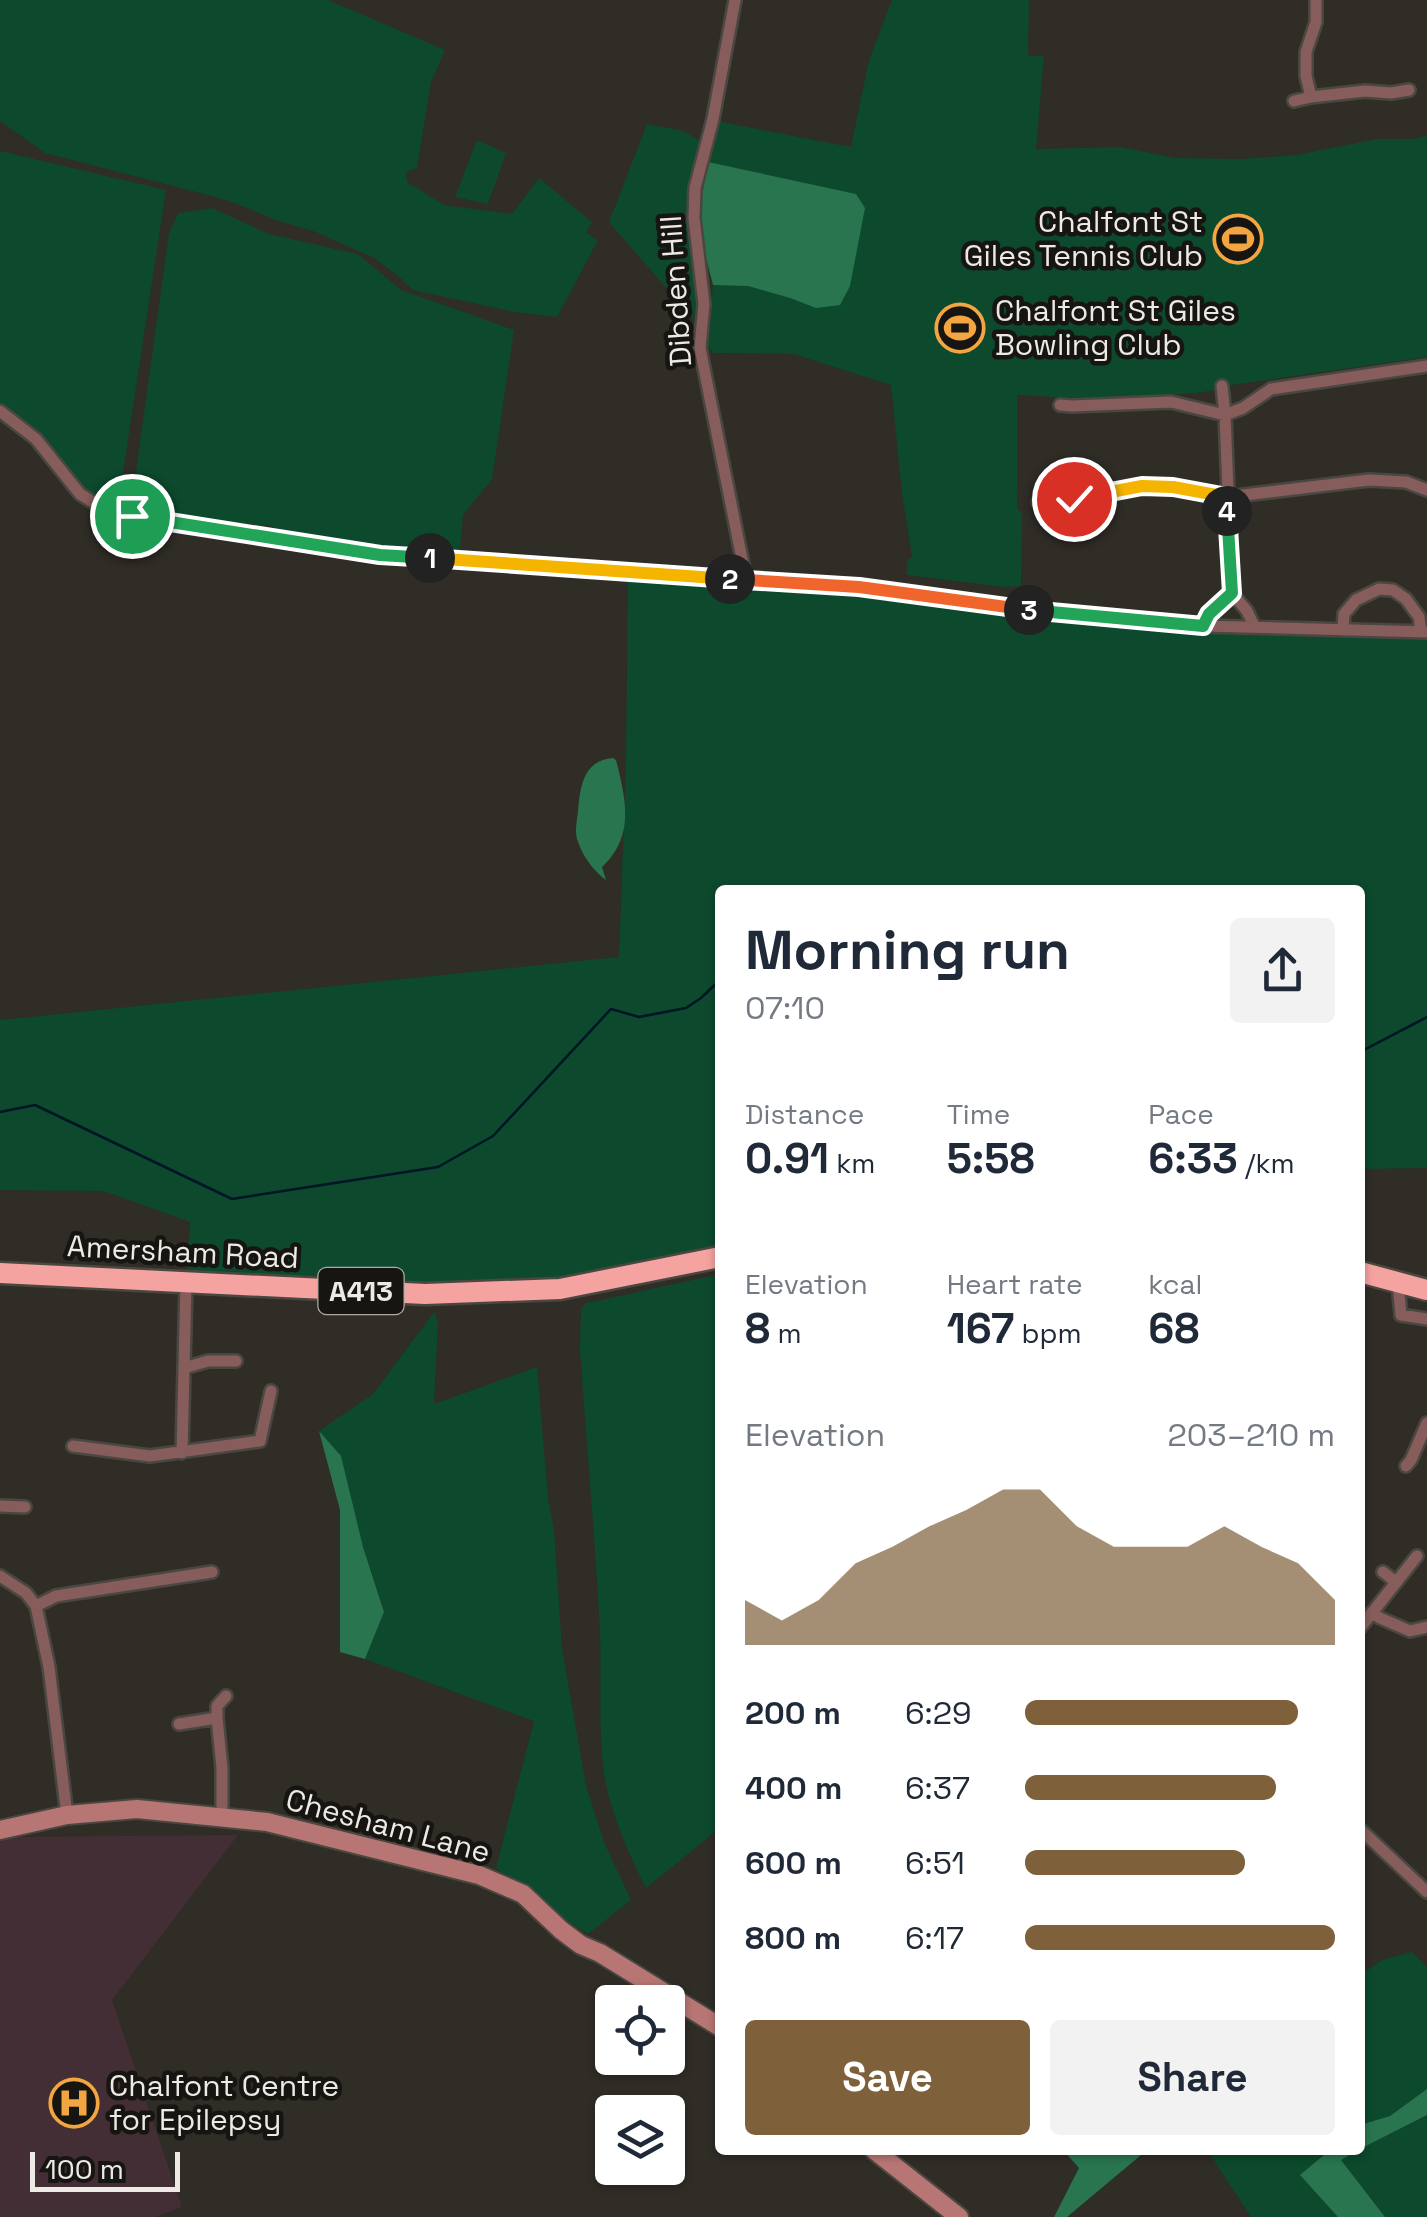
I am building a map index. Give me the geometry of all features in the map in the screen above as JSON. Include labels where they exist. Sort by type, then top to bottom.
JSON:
[{"type":"highway","name":"Amersham Road","points":[[0,1272],[425,1294],[560,1289],[715,1258]]},
{"type":"highway","points":[[1365,1274],[1427,1290]]},
{"type":"street","name":"Dibden Hill","points":[[735,0],[696,188],[694,218],[704,304],[700,348],[746,579]]},
{"type":"street","points":[[1310,97],[1306,52],[1316,22],[1316,0]]},
{"type":"street","points":[[1294,101],[1365,91],[1409,90]]},
{"type":"street","points":[[1060,405],[1172,402],[1225,414],[1244,408],[1271,389],[1427,366]]},
{"type":"street","points":[[1222,386],[1232,593],[1254,626]]},
{"type":"street","points":[[0,411],[36,440],[80,494],[120,514],[380,555],[859,587],[1011,608],[1203,626],[1254,626],[1343,630],[1424,632],[1406,599],[1393,590],[1379,589],[1356,600],[1344,614],[1343,630]]},
{"type":"street","points":[[1038,502],[1142,486],[1227,497],[1369,480],[1406,482],[1427,490]]},
{"type":"street","points":[[1203,626],[1209,614],[1232,593]]},
{"type":"street","points":[[182,1453],[186,1283]]},
{"type":"street","points":[[1398,1284],[1401,1315],[1427,1319]]},
{"type":"street","points":[[184,1368],[208,1361],[236,1361]]},
{"type":"street","points":[[73,1446],[150,1456],[260,1441],[271,1391]]},
{"type":"street","points":[[1406,1466],[1427,1422]]},
{"type":"street","points":[[0,1506],[25,1507]]},
{"type":"street","points":[[1365,1621],[1417,1556]]},
{"type":"street","points":[[36,1606],[56,1596],[212,1572]]},
{"type":"street","points":[[1383,1572],[1396,1582]]},
{"type":"street","points":[[0,1576],[26,1593],[36,1606],[49,1667],[68,1816]]},
{"type":"street","points":[[1372,1612],[1410,1630],[1427,1627]]},
{"type":"street","points":[[222,1816],[217,1718],[218,1706],[226,1696]]},
{"type":"street","points":[[179,1724],[217,1718]]},
{"type":"street","name":"Chesham Lane","points":[[0,1830],[68,1816],[137,1808],[267,1822],[479,1875],[523,1894],[581,1945],[715,2024]]},
{"type":"street","points":[[1365,1834],[1427,1892]]},
{"type":"street","points":[[880,2155],[958,2217]]},
{"type":"shaded area","name":"Chalfont Centre for Epilepsy","points":[[238,1835],[112,2000],[182,2207],[155,2217],[0,2217],[0,1837]]},
{"type":"green space","points":[[0,0],[328,0],[445,50],[431,82],[417,168],[406,172],[407,182],[444,205],[512,214],[539,178],[592,222],[586,233],[598,240],[557,317],[515,312],[413,290],[374,258],[227,200],[45,153],[0,121]]},
{"type":"green space","points":[[892,0],[1029,0],[1028,55],[1044,56],[1036,149],[1121,147],[1175,158],[1241,159],[1297,155],[1377,139],[1427,136],[1427,357],[1188,394],[1107,398],[1017,395],[1021,586],[907,575],[907,561],[912,557],[891,385],[794,354],[715,353],[706,347],[713,285],[700,235],[702,195],[715,121],[851,147],[869,60]]},
{"type":"green space","points":[[647,124],[684,131],[701,142],[692,195],[699,296],[693,319],[609,222]]},
{"type":"green space","points":[[477,140],[506,153],[488,204],[455,197]]},
{"type":"green space","points":[[0,151],[166,190],[117,512],[107,511],[0,411]]},
{"type":"green space","points":[[708,162],[856,194],[865,208],[850,286],[840,305],[816,308],[748,286],[713,285],[700,235]]},
{"type":"green space","points":[[212,208],[269,234],[358,254],[401,290],[514,330],[492,479],[463,515],[459,561],[328,546],[270,526],[130,514],[169,233],[178,213]]},
{"type":"green space","points":[[628,573],[859,587],[1170,632],[1203,626],[1427,637],[1427,1168],[1365,1169],[1365,885],[715,885],[715,1258],[560,1289],[186,1283],[190,1222],[104,1191],[0,1190],[0,1020],[619,957]]},
{"type":"green space","points":[[613,758],[623,789],[625,817],[620,843],[602,867],[606,880],[583,853],[576,827],[585,777],[595,764]]},
{"type":"green space","points":[[715,1275],[715,1832],[646,1888],[615,1818],[604,1774],[599,1614],[580,1349],[581,1308],[587,1303]]},
{"type":"green space","points":[[434,1312],[438,1322],[434,1404],[537,1367],[562,1649],[586,1785],[604,1842],[631,1900],[588,1934],[541,1906],[496,1868],[534,1721],[365,1659],[384,1612],[319,1431],[373,1394]]},
{"type":"green space","points":[[319,1431],[341,1456],[384,1612],[365,1659],[340,1652],[340,1510]]},
{"type":"green space","points":[[1412,1952],[1427,1967],[1427,2089],[1390,2116],[1365,2124],[1365,1972],[1382,1960]]},
{"type":"green space","points":[[1427,2089],[1427,2115],[1365,2146],[1365,2124],[1390,2116]]},
{"type":"green space","points":[[1427,2115],[1427,2217],[1385,2217],[1340,2159],[1365,2155],[1365,2146]]},
{"type":"green space","points":[[1067,2155],[1141,2155],[1067,2217],[1054,2217],[1079,2168]]},
{"type":"green space","points":[[1210,2155],[1324,2155],[1301,2175],[1338,2217],[1251,2217]]},
{"type":"green space","points":[[1324,2155],[1350,2155],[1341,2160],[1385,2217],[1338,2217],[1300,2175]]},
{"type":"waterway","points":[[0,1112],[35,1105],[232,1199],[438,1167],[493,1136],[611,1009],[639,1017],[686,1008],[715,985]]},
{"type":"waterway","points":[[1365,1049],[1427,1017]]},
{"type":"place","name":"Chalfont St Giles Tennis Club","points":[[1238,239]]},
{"type":"place","name":"Chalfont St Giles Bowling Club","points":[[960,328]]},
{"type":"place","name":"Chalfont Centre for Epilepsy","points":[[74,2103]]},
{"type":"route","points":[[132,516],[380,555],[859,587],[1011,608],[1203,626],[1209,614],[1232,593],[1227,497],[1142,486],[1074,499]]}]
